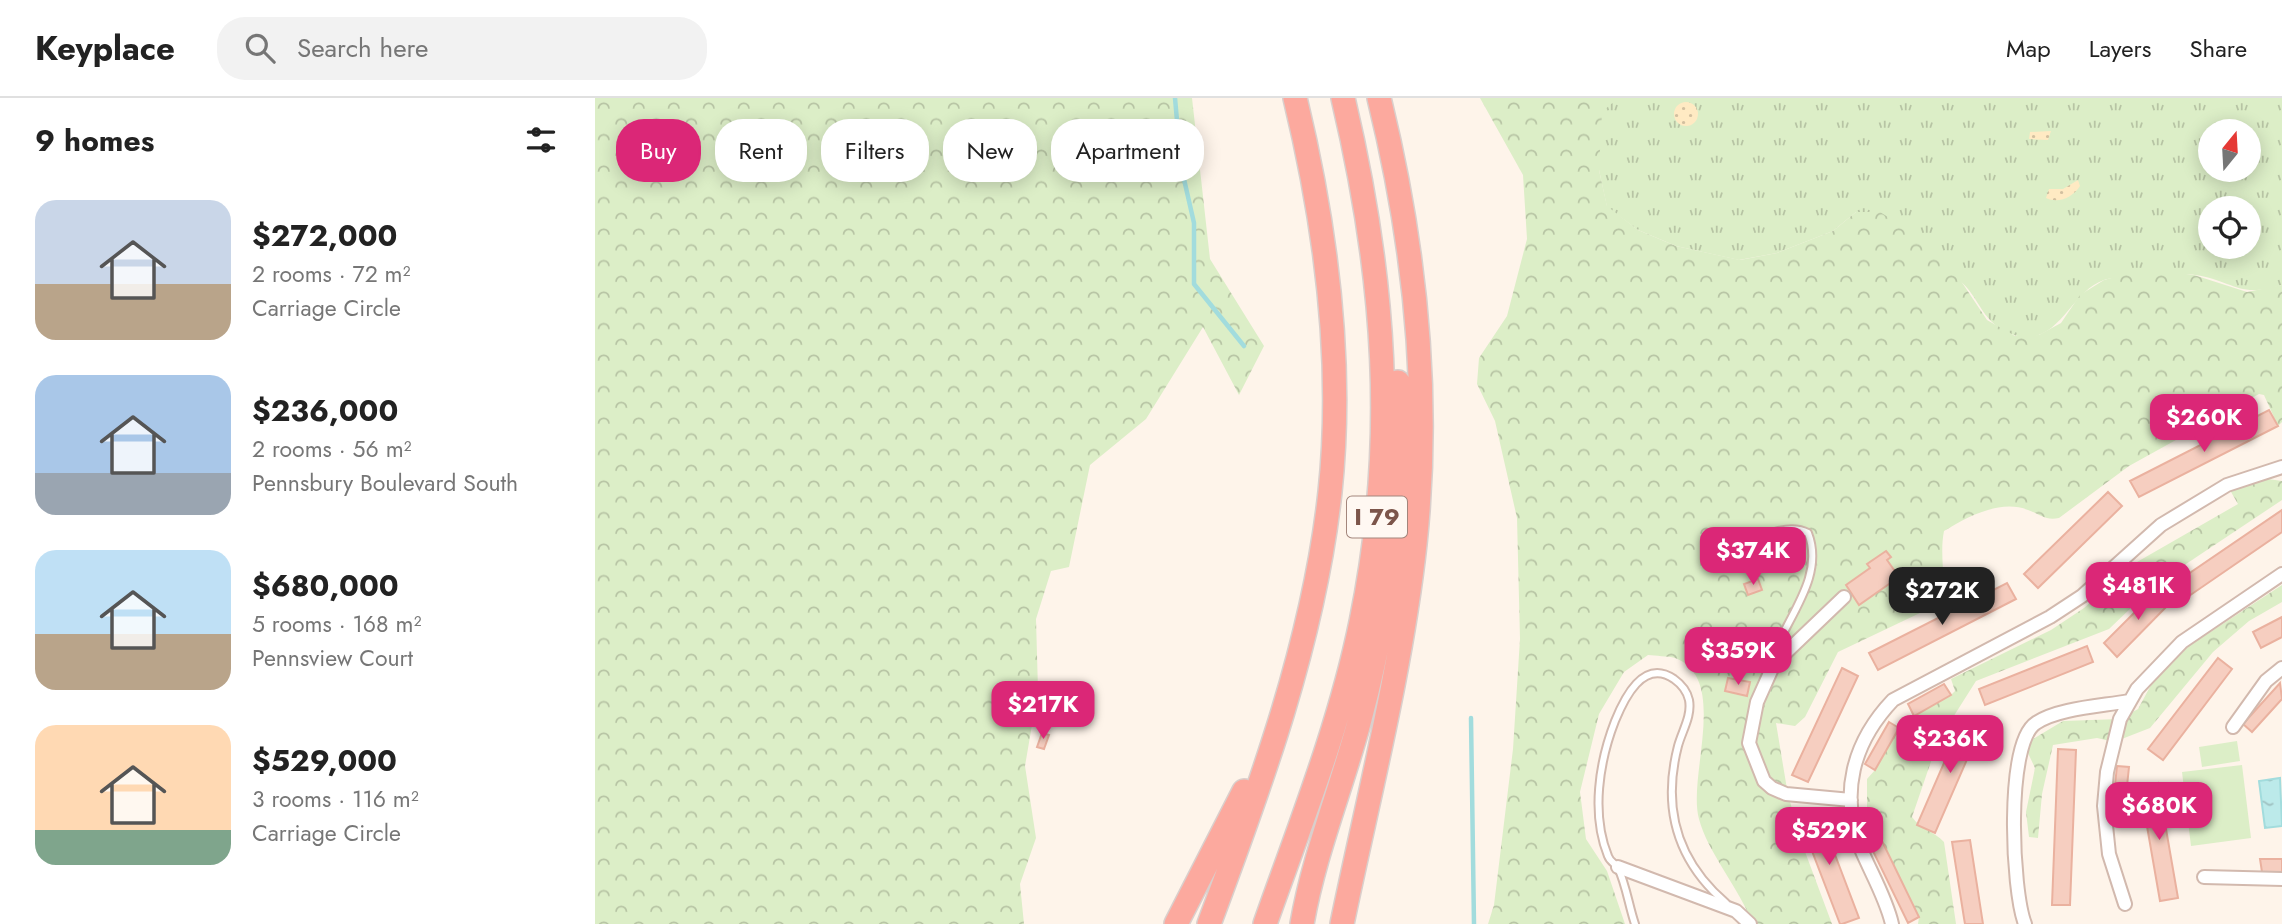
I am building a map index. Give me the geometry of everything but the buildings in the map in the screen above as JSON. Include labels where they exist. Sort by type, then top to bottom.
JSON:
[{"type":"highway","name":"I 79","points":[[1209,924],[1242,835],[1284,705],[1314,590],[1324,539],[1335,394],[1330,299],[1322,228],[1295,98]]},
{"type":"highway","name":"I 79","points":[[1265,924],[1341,701],[1361,623],[1380,493],[1384,380],[1370,220],[1343,98]]},
{"type":"highway","points":[[1342,924],[1405,616],[1420,475],[1420,372],[1413,278],[1399,185],[1378,98]]},
{"type":"highway","points":[[1302,924],[1370,678],[1393,540],[1398,461],[1398,384],[1392,322],[1370,220]]},
{"type":"highway","points":[[1177,924],[1216,851],[1284,705]]},
{"type":"street","points":[[1892,924],[1859,845],[1851,800],[1851,773],[1858,750],[1872,725],[1893,700],[2050,617],[2081,596],[2161,525],[2227,485],[2282,467]]},
{"type":"street","points":[[2125,904],[2109,854],[2104,806],[2114,742],[2129,701],[2182,642],[2282,574]]},
{"type":"street","points":[[1844,597],[1774,664],[1756,702],[1749,743],[1764,781],[1786,794],[1851,800]]},
{"type":"street","points":[[2233,727],[2266,681],[2282,668]]},
{"type":"street","points":[[2025,924],[2015,888],[2015,822],[2016,759],[2026,732],[2034,724],[2057,714],[2129,701]]},
{"type":"street","points":[[1618,867],[1736,911],[1750,924]]},
{"type":"street","points":[[2204,877],[2282,879]]},
{"type":"lane","points":[[1730,553],[1780,531],[1794,528],[1808,533],[1811,540],[1813,573],[1777,641],[1764,684]]},
{"type":"lane","points":[[1635,924],[1618,867],[1609,860],[1602,835],[1600,781],[1606,744],[1623,700],[1633,685],[1643,677],[1657,674],[1670,676],[1682,685],[1689,698],[1689,712],[1676,752],[1671,783],[1675,830],[1688,860],[1709,889],[1736,911]]},
{"type":"green space","points":[[595,98],[1192,98],[1194,119],[1051,119],[1051,182],[1201,182],[1210,259],[1264,346],[1239,395],[1203,327],[1146,419],[1090,465],[1069,567],[1051,571],[1036,619],[1038,690],[1025,766],[1036,838],[1020,884],[1024,924],[595,924]]},
{"type":"green space","points":[[1480,98],[1618,98],[1602,112],[1599,170],[1607,206],[1638,230],[1676,246],[1740,260],[1777,253],[1833,231],[1856,212],[1880,212],[1913,233],[1961,281],[1987,320],[2015,336],[2039,335],[2061,323],[2080,295],[2104,280],[2130,273],[2163,271],[2194,275],[2247,292],[2282,285],[2282,422],[2278,426],[2264,395],[2259,394],[2129,466],[2059,518],[2046,518],[2017,507],[1995,508],[1973,515],[1944,531],[1941,603],[1838,652],[1805,717],[1795,726],[1776,723],[1788,795],[1804,849],[1832,924],[1753,924],[1709,844],[1699,819],[1697,801],[1704,707],[1700,686],[1691,669],[1675,658],[1648,655],[1624,672],[1599,714],[1580,792],[1586,839],[1607,871],[1625,924],[1488,924],[1494,905],[1513,749],[1520,639],[1517,518],[1495,421],[1477,384],[1479,358],[1507,316],[1527,239],[1523,175]],"holes":[[[1886,551],[1891,557],[1887,560],[1899,577],[1859,605],[1846,585],[1870,568],[1868,564]],[[1728,678],[1750,682],[1747,695],[1725,691]]]},
{"type":"green space","points":[[1572,98],[2282,98],[2282,285],[2267,289],[2245,289],[2208,277],[2188,274],[2104,280],[2082,295],[2053,327],[2042,334],[2029,337],[2003,330],[1988,318],[1966,287],[1947,271],[1856,212],[1833,231],[1777,253],[1739,260],[1676,246],[1638,230],[1607,207],[1599,170]]},
{"type":"green space","points":[[2261,478],[2282,481],[2282,500],[2156,584],[2109,629],[1976,681],[1938,741],[1912,817],[1944,842],[1956,924],[1918,924],[1919,917],[1867,812],[1867,779],[1904,719],[1951,695],[1955,691],[1951,679],[2051,630],[2084,608],[2137,562],[2238,504],[2227,485]]},
{"type":"green space","points":[[2282,585],[2282,602],[2249,621],[2213,652],[2150,728],[2114,742],[2097,738],[2053,745],[2042,794],[2038,838],[2029,837],[2026,812],[2035,768],[2027,751],[2033,739],[2063,721],[2120,719],[2138,709],[2151,685],[2189,646]]},
{"type":"green space","points":[[2237,741],[2240,761],[2202,767],[2199,747]]},
{"type":"green space","points":[[2242,765],[2251,838],[2191,846],[2182,772]]},
{"type":"sand","points":[[1686,102],[1695,105],[1698,114],[1695,123],[1686,126],[1677,123],[1674,114],[1677,105]]},
{"type":"sand","points":[[2051,131],[2048,140],[2029,139],[2030,132]]},
{"type":"sand","points":[[2078,180],[2080,186],[2070,196],[2061,200],[2046,198],[2049,189],[2063,189]]},
{"type":"water","points":[[2280,778],[2282,826],[2265,828],[2259,781]]},
{"type":"waterway","points":[[1175,98],[1181,166],[1194,223],[1194,284],[1244,346]]},
{"type":"waterway","points":[[1471,718],[1474,924]]}]
